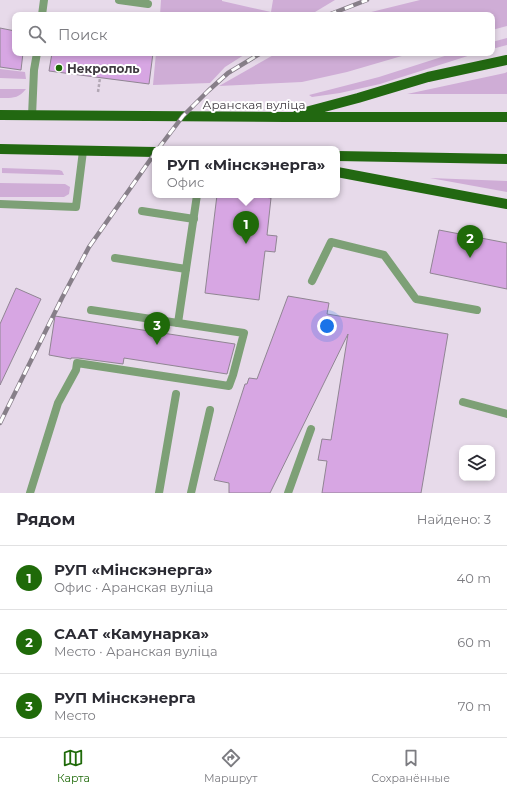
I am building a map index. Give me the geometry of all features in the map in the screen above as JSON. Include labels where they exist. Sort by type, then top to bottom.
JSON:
[{"type":"main road","points":[[285,117],[358,98],[428,77],[507,60]]},
{"type":"main road","name":"Аранская вуліца","points":[[0,115],[507,117]]},
{"type":"main road","points":[[0,150],[152,152]]},
{"type":"main road","points":[[340,156],[507,160]]},
{"type":"main road","points":[[340,173],[507,204]]},
{"type":"lane","points":[[42,12],[44,0]]},
{"type":"lane","points":[[119,0],[148,4]]},
{"type":"lane","points":[[32,116],[34,70],[36,56]]},
{"type":"lane","points":[[0,204],[76,207],[83,151]]},
{"type":"lane","points":[[178,324],[197,198]]},
{"type":"lane","points":[[142,211],[194,218]]},
{"type":"lane","points":[[312,281],[330,242],[384,255],[416,299],[477,310]]},
{"type":"lane","points":[[115,258],[186,269]]},
{"type":"lane","points":[[30,493],[58,403],[76,370],[77,363],[229,386],[244,333],[91,310]]},
{"type":"lane","points":[[159,493],[176,394]]},
{"type":"lane","points":[[463,402],[507,414]]},
{"type":"lane","points":[[191,493],[210,410]]},
{"type":"lane","points":[[288,493],[311,429]]},
{"type":"path","points":[[98,92],[100,78]]},
{"type":"shaded area","points":[[161,0],[222,0],[271,12],[160,12]]},
{"type":"shaded area","points":[[273,0],[335,0],[315,12],[271,12]]},
{"type":"shaded area","points":[[420,0],[507,0],[507,26],[495,29],[495,12],[371,12]]},
{"type":"shaded area","points":[[507,38],[507,45],[495,48],[495,41]]},
{"type":"shaded area","points":[[156,56],[242,56],[225,67],[210,83],[153,85]]},
{"type":"shaded area","points":[[272,56],[402,56],[347,72],[302,82],[219,86]]},
{"type":"shaded area","points":[[445,56],[468,56],[380,84],[340,93],[312,97],[309,95],[379,77]]},
{"type":"shaded area","points":[[0,69],[25,72],[26,79],[0,78]]},
{"type":"shaded area","points":[[507,72],[507,94],[407,94],[505,73]]},
{"type":"shaded area","points":[[0,89],[26,89],[20,95],[11,98],[0,98]]},
{"type":"shaded area","points":[[2,168],[59,170],[62,171],[64,175],[2,173]]},
{"type":"shaded area","points":[[430,178],[507,181],[507,192]]},
{"type":"shaded area","points":[[0,183],[65,184],[70,187],[69,194],[64,197],[0,197]]},
{"type":"building","points":[[0,28],[12,30],[12,56],[23,56],[21,70],[0,67]]},
{"type":"building","points":[[52,56],[153,56],[149,84],[49,71]]},
{"type":"building","points":[[217,198],[271,198],[267,235],[277,236],[275,252],[265,251],[259,300],[205,293]]},
{"type":"building","points":[[439,230],[507,243],[507,289],[430,273]]},
{"type":"building","points":[[16,288],[41,299],[0,385],[0,324]]},
{"type":"building","points":[[288,296],[329,303],[327,314],[448,334],[421,493],[322,493],[327,461],[318,460],[322,439],[331,440],[348,334],[270,493],[229,493],[229,483],[214,480],[245,384],[247,384],[249,378],[257,379]]},
{"type":"building","points":[[55,316],[235,344],[227,374],[124,358],[123,364],[78,358],[71,359],[49,355]]},
{"type":"railway","points":[[336,12],[367,0]]},
{"type":"railway","points":[[160,146],[183,116],[208,91],[228,73],[256,56]]},
{"type":"railway","points":[[0,423],[89,247],[152,157]]},
{"type":"place","name":"Некрополь","points":[[59,68]]},
{"type":"place","name":"РУП «Мінскэнерга»","points":[[246,244]]},
{"type":"place","name":"СААТ «Камунарка»","points":[[470,258]]},
{"type":"place","name":"РУП Мінскэнерга","points":[[157,345]]}]
